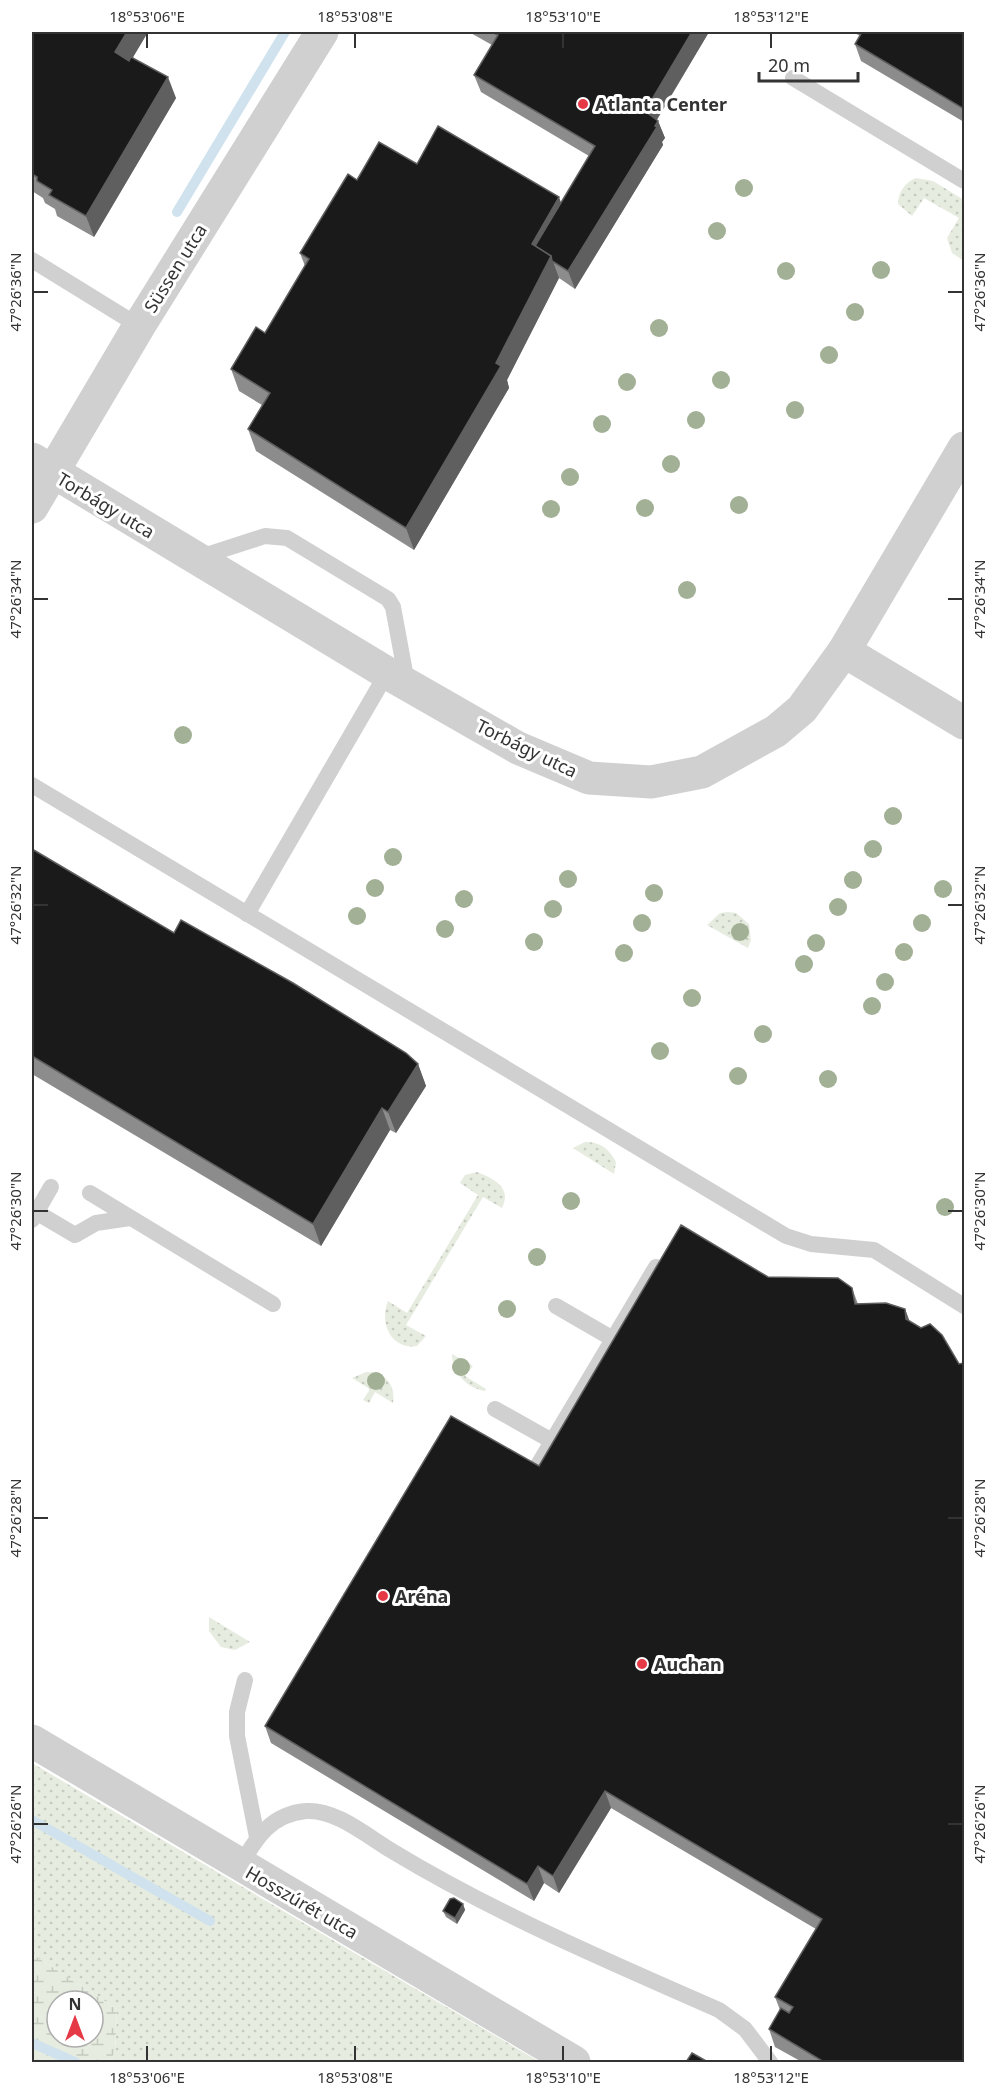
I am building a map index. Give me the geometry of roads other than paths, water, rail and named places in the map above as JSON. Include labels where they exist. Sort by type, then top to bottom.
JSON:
[{"type":"street","name":"Süssen utca","points":[[32,507],[42,466],[139,326],[322,32]]},
{"type":"street","name":"Torbágy utca","points":[[42,466],[397,679],[518,748],[589,778],[651,782],[702,772],[776,732],[802,710],[844,651],[964,448]]},
{"type":"street","points":[[844,651],[964,723]]},
{"type":"street","name":"Hosszúrét utca","points":[[32,1741],[574,2062]]},
{"type":"lane","points":[[792,78],[964,181]]},
{"type":"lane","points":[[32,260],[139,326]]},
{"type":"lane","points":[[196,558],[265,536],[287,538],[381,593],[393,608],[397,679],[247,914]]},
{"type":"lane","points":[[32,785],[646,1150],[786,1236],[811,1244],[874,1250],[964,1306]]},
{"type":"lane","points":[[51,1187],[34,1216],[75,1235],[96,1223],[130,1218]]},
{"type":"lane","points":[[90,1193],[273,1304]]},
{"type":"lane","points":[[535,1470],[668,1248]]},
{"type":"lane","points":[[556,1306],[613,1339]]},
{"type":"lane","points":[[495,1409],[552,1441]]},
{"type":"lane","points":[[245,1680],[237,1712],[237,1736],[257,1837]]},
{"type":"lane","points":[[240,1866],[257,1837],[270,1823],[289,1815],[308,1811],[325,1813],[500,1912],[719,2010],[745,2029],[770,2062]]},
{"type":"waterway","points":[[177,212],[285,32]]},
{"type":"waterway","points":[[32,1820],[210,1921]]},
{"type":"waterway","points":[[32,2043],[75,2062]]},
{"type":"place","name":"Atlanta Center","points":[[583,104]]},
{"type":"place","name":"Aréna","points":[[383,1596]]},
{"type":"place","name":"Auchan","points":[[642,1664]]}]
